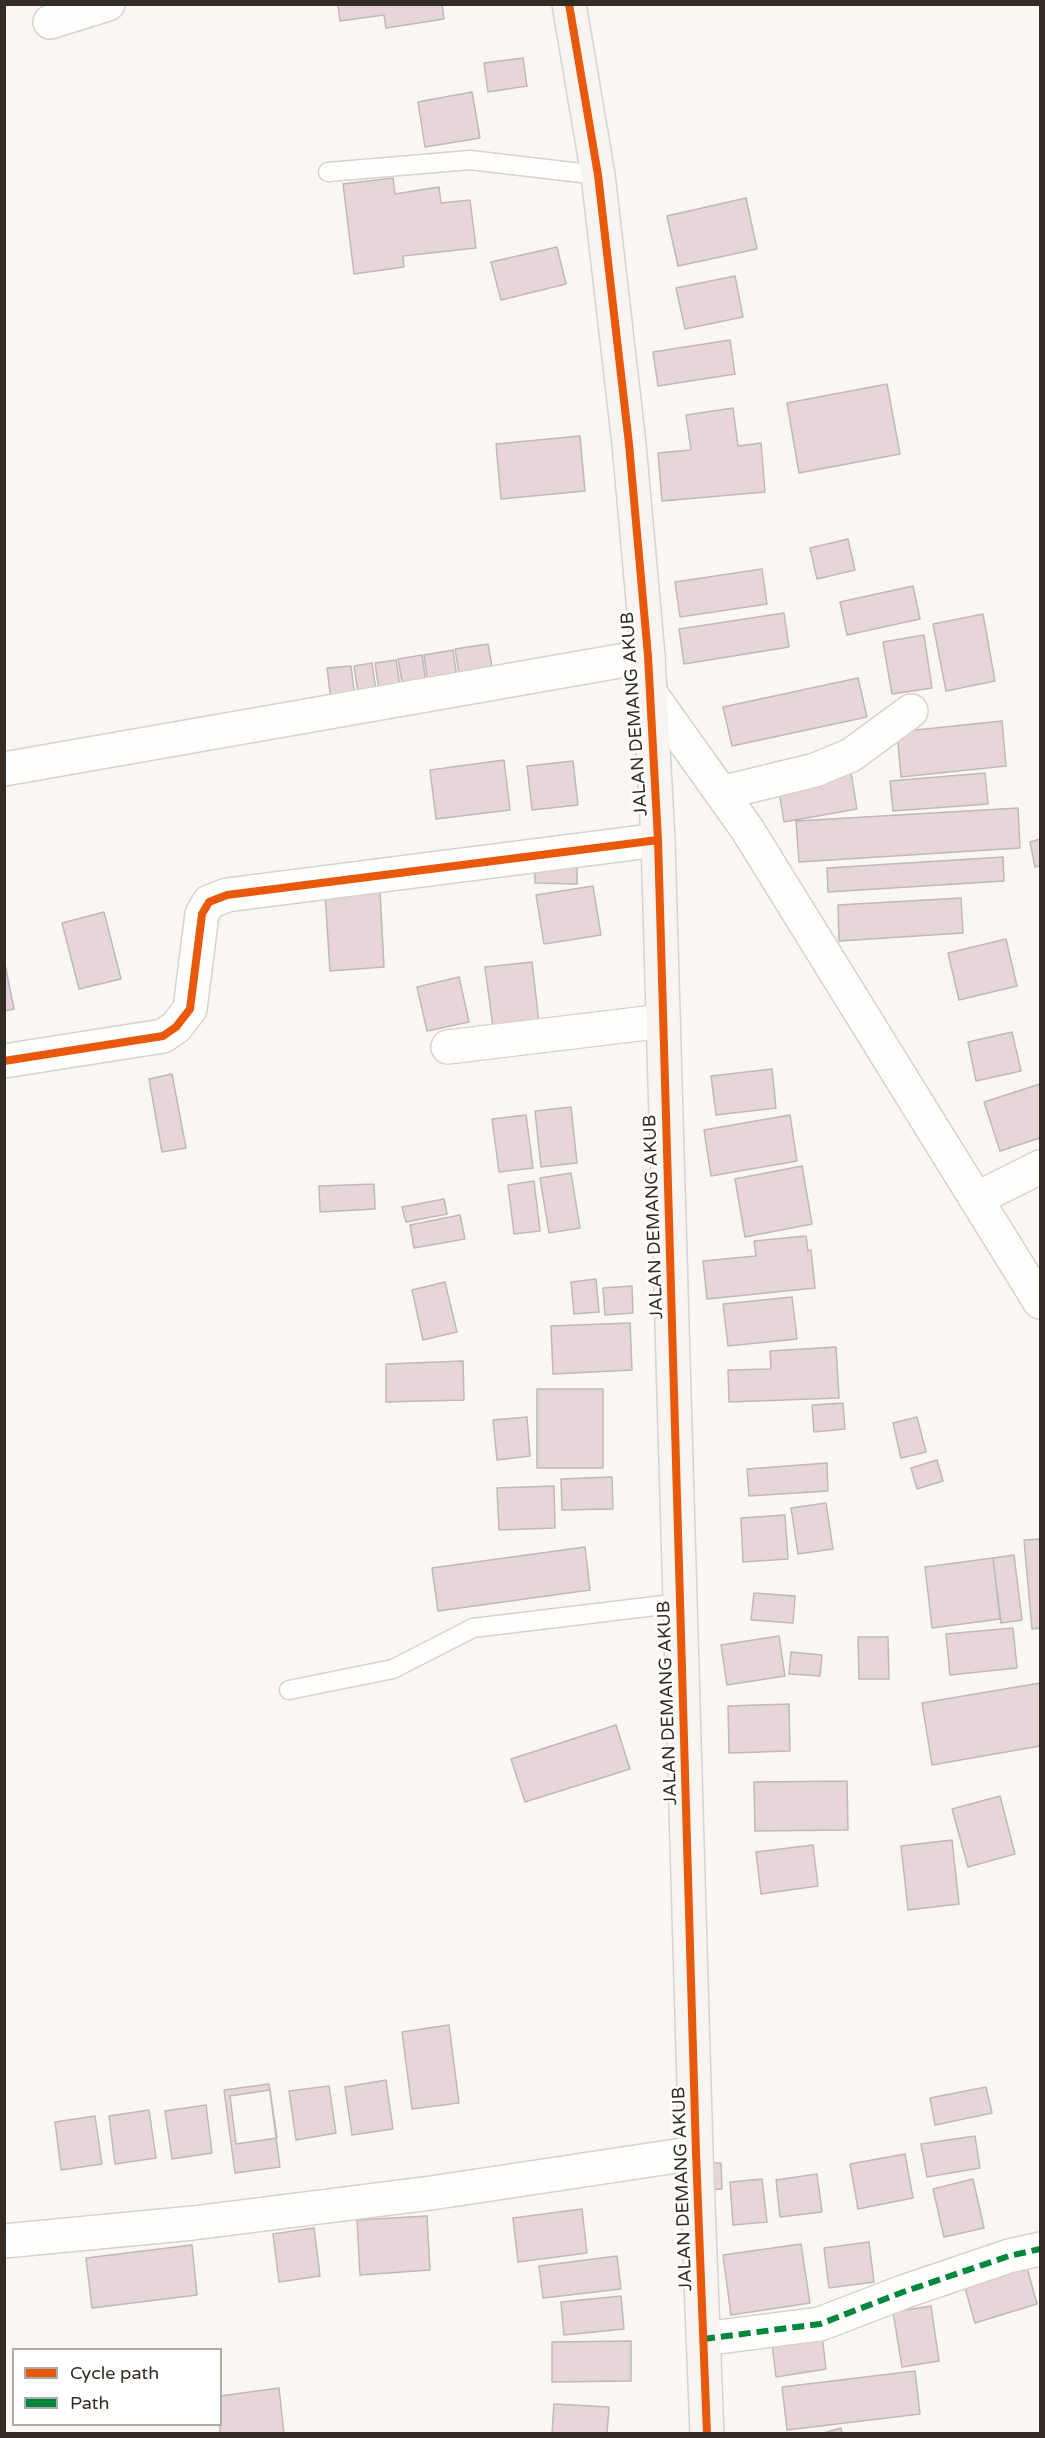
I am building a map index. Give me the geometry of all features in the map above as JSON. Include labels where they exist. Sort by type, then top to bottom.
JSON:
[{"type":"street","points":[[50,22],[108,4]]},
{"type":"street","name":"JALAN DEMANG AKUB","points":[[569,4],[598,175],[629,444],[648,656],[658,840],[706,2433]]},
{"type":"street","points":[[4,769],[648,656]]},
{"type":"street","points":[[650,693],[747,829],[1041,1302]]},
{"type":"street","points":[[721,793],[815,770],[851,755],[910,711]]},
{"type":"street","points":[[4,1061],[163,1036],[176,1028],[190,1009],[202,914],[209,902],[227,895],[658,840]]},
{"type":"street","points":[[448,1047],[663,1021]]},
{"type":"street","points":[[976,1199],[1041,1167]]},
{"type":"street","points":[[4,2241],[193,2223],[430,2193],[696,2153]]},
{"type":"street","points":[[703,2339],[820,2324],[914,2288],[1009,2256],[1041,2249]]},
{"type":"lane","points":[[328,172],[470,160],[598,175]]},
{"type":"lane","points":[[289,1690],[393,1669],[473,1628],[680,1603]]},
{"type":"building","points":[[338,4],[442,4],[444,19],[386,28],[384,15],[340,21]]},
{"type":"building","points":[[523,58],[527,86],[488,92],[484,63]]},
{"type":"building","points":[[472,92],[480,138],[425,147],[418,102]]},
{"type":"building","points":[[393,178],[395,194],[439,187],[441,203],[470,200],[476,248],[403,256],[404,267],[354,274],[343,184]]},
{"type":"building","points":[[746,198],[757,249],[678,266],[667,216]]},
{"type":"building","points":[[557,247],[566,284],[501,300],[491,262]]},
{"type":"building","points":[[735,276],[743,317],[685,329],[676,288]]},
{"type":"building","points":[[730,340],[735,374],[658,386],[653,352]]},
{"type":"building","points":[[887,384],[900,454],[799,473],[787,403]]},
{"type":"building","points":[[733,408],[738,446],[761,443],[765,492],[662,501],[658,453],[691,450],[686,415]]},
{"type":"building","points":[[580,436],[585,491],[501,499],[496,444]]},
{"type":"building","points":[[848,539],[855,570],[817,579],[810,548]]},
{"type":"building","points":[[762,569],[767,604],[680,617],[675,582]]},
{"type":"building","points":[[913,586],[920,619],[847,635],[840,602]]},
{"type":"building","points":[[784,613],[789,647],[684,664],[679,629]]},
{"type":"building","points":[[983,614],[995,681],[946,691],[933,624]]},
{"type":"building","points":[[924,635],[932,688],[892,694],[883,642]]},
{"type":"building","points":[[488,644],[493,673],[460,679],[455,649]]},
{"type":"building","points":[[453,650],[457,678],[428,683],[424,655]]},
{"type":"building","points":[[422,655],[426,683],[403,687],[398,659]]},
{"type":"building","points":[[396,660],[400,686],[379,690],[375,663]]},
{"type":"building","points":[[372,663],[376,690],[358,693],[354,666]]},
{"type":"building","points":[[351,666],[355,698],[331,700],[327,668]]},
{"type":"building","points":[[858,678],[867,717],[732,746],[723,707]]},
{"type":"building","points":[[1002,721],[1006,766],[901,777],[897,732]]},
{"type":"building","points":[[504,760],[510,810],[436,819],[430,770]]},
{"type":"building","points":[[573,761],[578,805],[532,810],[527,766]]},
{"type":"building","points":[[851,772],[857,809],[784,822],[778,785]]},
{"type":"building","points":[[985,773],[988,804],[893,811],[890,781]]},
{"type":"building","points":[[1018,808],[1020,848],[799,862],[796,821]]},
{"type":"building","points":[[1040,839],[1040,866],[1035,867],[1030,842]]},
{"type":"building","points":[[1003,857],[1004,881],[828,892],[827,868]]},
{"type":"building","points":[[535,865],[577,865],[577,884],[535,883]]},
{"type":"building","points":[[593,886],[601,935],[544,944],[536,895]]},
{"type":"building","points":[[380,891],[384,967],[330,971],[325,894]]},
{"type":"building","points":[[961,898],[963,933],[839,941],[838,905]]},
{"type":"building","points":[[104,912],[121,979],[79,989],[62,923]]},
{"type":"building","points":[[1006,939],[1017,986],[959,1000],[948,953]]},
{"type":"building","points":[[4,959],[14,1009],[4,1011]]},
{"type":"building","points":[[532,962],[539,1023],[493,1028],[485,967]]},
{"type":"building","points":[[459,977],[469,1022],[427,1031],[417,987]]},
{"type":"building","points":[[1012,1032],[1021,1071],[976,1081],[968,1042]]},
{"type":"building","points":[[772,1069],[776,1108],[716,1115],[711,1076]]},
{"type":"building","points":[[172,1074],[186,1148],[162,1152],[149,1079]]},
{"type":"building","points":[[1040,1084],[1040,1138],[1000,1151],[984,1102]]},
{"type":"building","points":[[571,1107],[577,1163],[541,1167],[535,1111]]},
{"type":"building","points":[[526,1115],[533,1168],[499,1172],[492,1119]]},
{"type":"building","points":[[790,1115],[797,1161],[711,1176],[704,1130]]},
{"type":"building","points":[[802,1166],[812,1224],[745,1237],[735,1179]]},
{"type":"building","points":[[571,1173],[580,1228],[549,1233],[540,1178]]},
{"type":"building","points":[[534,1181],[540,1231],[514,1234],[508,1185]]},
{"type":"building","points":[[374,1184],[375,1209],[320,1212],[319,1186]]},
{"type":"building","points":[[444,1199],[447,1214],[406,1222],[402,1207]]},
{"type":"building","points":[[460,1215],[465,1239],[414,1248],[410,1225]]},
{"type":"building","points":[[806,1236],[808,1251],[811,1250],[815,1288],[707,1299],[703,1261],[756,1256],[754,1241]]},
{"type":"building","points":[[596,1279],[599,1312],[574,1314],[571,1282]]},
{"type":"building","points":[[445,1282],[457,1332],[423,1340],[412,1290]]},
{"type":"building","points":[[632,1286],[633,1313],[605,1315],[603,1288]]},
{"type":"building","points":[[792,1297],[797,1339],[728,1346],[723,1304]]},
{"type":"building","points":[[630,1323],[632,1370],[553,1374],[551,1326]]},
{"type":"building","points":[[836,1347],[839,1398],[729,1402],[728,1370],[771,1369],[770,1351]]},
{"type":"building","points":[[463,1361],[464,1400],[386,1402],[386,1364]]},
{"type":"building","points":[[537,1389],[603,1389],[603,1468],[537,1468]]},
{"type":"building","points":[[843,1403],[845,1429],[814,1432],[812,1405]]},
{"type":"building","points":[[527,1417],[530,1456],[497,1460],[493,1420]]},
{"type":"building","points":[[917,1417],[926,1452],[901,1458],[893,1423]]},
{"type":"building","points":[[937,1460],[943,1481],[917,1489],[911,1468]]},
{"type":"building","points":[[827,1463],[828,1491],[749,1496],[747,1469]]},
{"type":"building","points":[[612,1477],[613,1509],[562,1510],[561,1479]]},
{"type":"building","points":[[554,1486],[555,1528],[499,1530],[497,1488]]},
{"type":"building","points":[[826,1503],[833,1549],[798,1554],[791,1508]]},
{"type":"building","points":[[785,1515],[788,1559],[743,1562],[741,1518]]},
{"type":"building","points":[[1040,1539],[1040,1628],[1032,1629],[1024,1540]]},
{"type":"building","points":[[585,1547],[590,1590],[438,1611],[432,1568]]},
{"type":"building","points":[[1014,1555],[1022,1620],[1001,1623],[993,1558]]},
{"type":"building","points":[[993,1558],[1000,1619],[932,1628],[925,1567]]},
{"type":"building","points":[[754,1593],[795,1596],[793,1623],[751,1620]]},
{"type":"building","points":[[1013,1628],[1017,1668],[950,1675],[946,1634]]},
{"type":"building","points":[[779,1636],[785,1676],[727,1685],[721,1645]]},
{"type":"building","points":[[858,1637],[888,1637],[889,1679],[859,1679]]},
{"type":"building","points":[[791,1652],[822,1655],[820,1676],[789,1674]]},
{"type":"building","points":[[1040,1683],[1040,1746],[932,1765],[922,1703]]},
{"type":"building","points":[[789,1704],[790,1751],[729,1753],[728,1706]]},
{"type":"building","points":[[616,1725],[630,1769],[525,1802],[511,1759]]},
{"type":"building","points":[[847,1781],[848,1830],[755,1831],[754,1782]]},
{"type":"building","points":[[1000,1796],[1015,1854],[968,1867],[952,1809]]},
{"type":"building","points":[[952,1840],[959,1904],[908,1910],[901,1846]]},
{"type":"building","points":[[813,1845],[818,1886],[761,1894],[756,1852]]},
{"type":"building","points":[[449,2025],[459,2103],[412,2109],[402,2032]]},
{"type":"building","points":[[386,2080],[393,2129],[352,2135],[345,2087]]},
{"type":"building","points":[[269,2084],[280,2167],[235,2173],[224,2090]]},
{"type":"building","points":[[329,2086],[336,2133],[296,2140],[289,2091]]},
{"type":"building","points":[[986,2087],[992,2113],[935,2125],[930,2098]]},
{"type":"building","points":[[270,2090],[277,2138],[236,2144],[230,2096]]},
{"type":"building","points":[[206,2105],[212,2153],[172,2159],[165,2111]]},
{"type":"building","points":[[149,2110],[156,2158],[115,2164],[109,2116]]},
{"type":"building","points":[[95,2116],[102,2164],[61,2170],[55,2122]]},
{"type":"building","points":[[975,2136],[980,2168],[927,2177],[921,2144]]},
{"type":"building","points":[[905,2154],[913,2198],[858,2209],[850,2164]]},
{"type":"building","points":[[702,2163],[721,2163],[722,2189],[703,2190]]},
{"type":"building","points":[[817,2174],[822,2212],[780,2217],[776,2180]]},
{"type":"building","points":[[762,2179],[767,2222],[733,2225],[730,2182]]},
{"type":"building","points":[[973,2179],[984,2228],[944,2237],[933,2189]]},
{"type":"building","points":[[582,2209],[587,2253],[518,2262],[513,2218]]},
{"type":"building","points":[[427,2216],[430,2270],[360,2275],[357,2220]]},
{"type":"building","points":[[314,2228],[320,2276],[279,2282],[273,2234]]},
{"type":"building","points":[[869,2242],[874,2282],[829,2288],[824,2248]]},
{"type":"building","points":[[801,2244],[810,2303],[731,2315],[723,2255]]},
{"type":"building","points":[[192,2245],[197,2295],[92,2308],[86,2258]]},
{"type":"building","points":[[617,2256],[621,2289],[543,2298],[539,2266]]},
{"type":"building","points":[[1027,2268],[1037,2304],[975,2323],[965,2288]]},
{"type":"building","points":[[621,2296],[624,2329],[564,2335],[561,2302]]},
{"type":"building","points":[[931,2306],[939,2361],[902,2367],[893,2312]]},
{"type":"building","points":[[822,2335],[826,2369],[776,2377],[772,2343]]},
{"type":"building","points":[[631,2341],[631,2381],[552,2382],[552,2342]]},
{"type":"building","points":[[915,2371],[920,2414],[787,2430],[782,2387]]},
{"type":"building","points":[[279,2388],[284,2434],[220,2434],[222,2396]]},
{"type":"building","points":[[554,2404],[609,2407],[607,2434],[552,2434]]},
{"type":"building","points":[[841,2428],[842,2434],[820,2434]]},
{"type":"marked path","points":[[703,2339],[820,2324],[903,2292],[1009,2256],[1040,2249]]},
{"type":"cycle path","points":[[569,4],[598,175],[629,444],[648,656],[658,840],[696,2153],[707,2434]]},
{"type":"cycle path","points":[[4,1061],[163,1036],[176,1027],[190,1009],[202,914],[209,902],[227,895],[658,840]]}]
